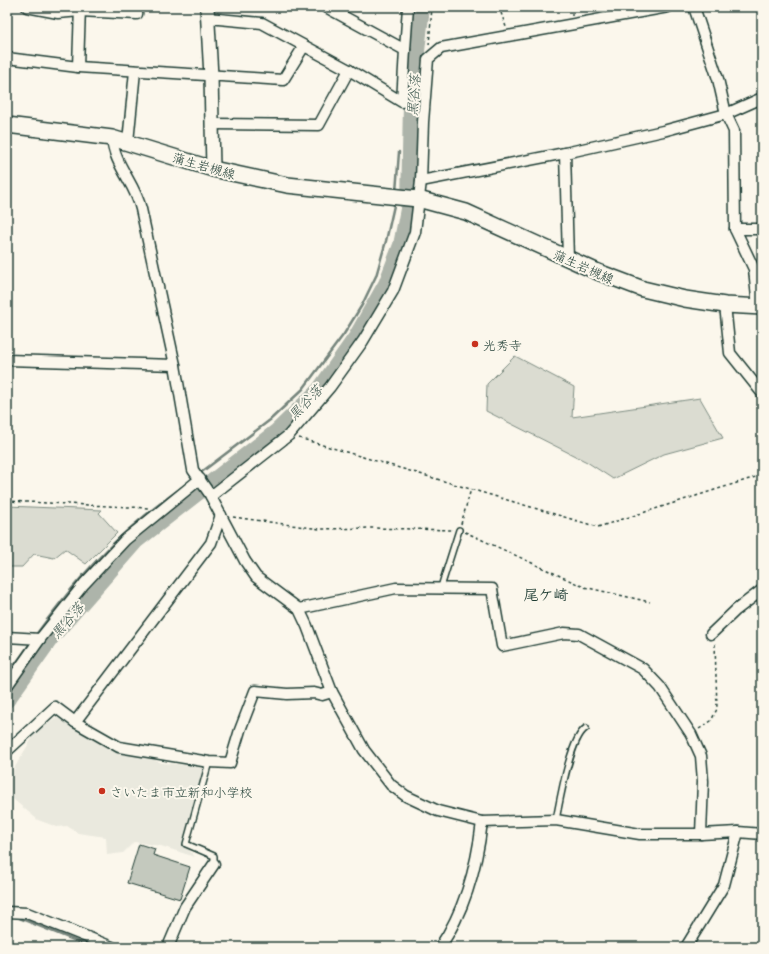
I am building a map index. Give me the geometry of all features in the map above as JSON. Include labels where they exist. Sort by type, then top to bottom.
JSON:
[{"type":"main road","name":"蒲生岩槻線","points":[[7,125],[112,138],[213,169],[248,178],[315,189],[412,198],[466,212],[568,259],[643,289],[685,299],[725,305],[760,307]]},
{"type":"street","points":[[27,7],[58,13],[80,9],[137,14],[138,7]]},
{"type":"street","points":[[326,7],[405,50]]},
{"type":"street","points":[[213,169],[213,124],[208,13],[262,23],[349,70],[402,102],[408,7]]},
{"type":"street","points":[[210,494],[289,435],[335,380],[363,342],[393,291],[415,232],[412,198],[421,181],[423,122],[428,59],[441,48],[668,7]]},
{"type":"street","points":[[694,7],[718,79],[726,114],[734,131],[735,229],[754,269],[760,307]]},
{"type":"street","points":[[78,67],[80,9]]},
{"type":"street","points":[[7,58],[78,67],[283,80],[304,46]]},
{"type":"street","points":[[213,124],[319,125],[349,70]]},
{"type":"street","points":[[128,142],[135,71]]},
{"type":"street","points":[[421,181],[565,153],[664,131],[726,114],[762,98]]},
{"type":"street","points":[[112,138],[113,150],[118,162],[136,191],[139,201],[175,365],[194,470],[210,494],[245,562],[256,578],[299,609],[332,692],[364,750],[391,785],[406,796],[438,812],[482,822],[556,820],[640,834],[701,834],[738,832],[762,834]]},
{"type":"street","points":[[565,153],[568,259]]},
{"type":"street","points":[[735,229],[762,229]]},
{"type":"street","points":[[725,305],[730,353],[762,393]]},
{"type":"street","points":[[7,360],[175,365]]},
{"type":"street","points":[[7,686],[40,639],[84,584],[125,540],[201,481]]},
{"type":"street","points":[[75,722],[211,543],[221,515]]},
{"type":"street","points":[[299,609],[396,588],[441,587],[492,589],[502,646],[564,633],[579,634],[620,655],[643,669],[660,688],[691,734],[701,756],[703,781],[701,834]]},
{"type":"street","points":[[711,634],[736,610],[762,590]]},
{"type":"street","points":[[7,637],[40,639]]},
{"type":"street","points":[[7,751],[55,707],[75,722],[120,747],[209,762],[230,763],[240,730],[255,691],[287,694],[314,693],[322,695],[332,692]]},
{"type":"street","points":[[440,947],[448,935],[474,870],[482,822]]},
{"type":"street","points":[[686,947],[724,885],[738,832]]},
{"type":"street","points":[[168,947],[185,907],[214,864]]},
{"type":"street","points":[[7,912],[27,913],[112,947]]},
{"type":"lane","points":[[441,587],[459,530]]},
{"type":"lane","points":[[556,820],[566,772],[579,732],[586,728]]},
{"type":"lane","points":[[209,762],[186,844],[214,856],[214,864]]},
{"type":"path","points":[[428,59],[432,7]]},
{"type":"path","points":[[499,7],[509,36]]},
{"type":"path","points":[[289,435],[598,527],[762,475]]},
{"type":"path","points":[[459,530],[471,489]]},
{"type":"path","points":[[7,501],[163,509]]},
{"type":"path","points":[[221,515],[320,529],[372,528],[459,530],[584,587],[650,602]]},
{"type":"path","points":[[691,734],[710,721],[717,709],[715,641],[711,634]]},
{"type":"shaded area","points":[[515,356],[574,387],[572,417],[700,398],[723,438],[664,454],[613,479],[587,462],[486,411],[487,384]]},
{"type":"shaded area","points":[[7,506],[102,510],[99,513],[117,533],[86,564],[65,549],[54,558],[34,554],[22,567],[7,567]]},
{"type":"shaded area","name":"さいたま市立新和小学校","points":[[55,718],[63,719],[100,739],[162,763],[204,766],[184,844],[195,857],[161,846],[134,842],[123,853],[107,855],[106,837],[78,833],[67,826],[57,827],[38,820],[7,794],[7,787],[15,767],[35,733]]},
{"type":"building","points":[[139,844],[155,849],[153,855],[190,867],[180,899],[127,883]]},
{"type":"waterway","name":"黒谷落","points":[[7,700],[51,638],[136,541],[277,431],[319,390],[356,337],[386,284],[401,245],[409,204],[411,104],[422,7]]},
{"type":"waterway","points":[[396,192],[399,152]]},
{"type":"waterway","points":[[199,474],[270,420],[303,389],[344,334],[362,305],[376,276],[395,201]]},
{"type":"waterway","points":[[35,636],[71,589],[98,559],[147,514],[189,482]]},
{"type":"waterway","points":[[7,676],[31,642]]},
{"type":"waterway","points":[[17,917],[91,947]]},
{"type":"place","name":"光秀寺","points":[[475,344]]},
{"type":"place","name":"さいたま市立新和小学校","points":[[102,791]]},
{"type":"district","name":"尾ケ崎","points":[[546,593]]}]
